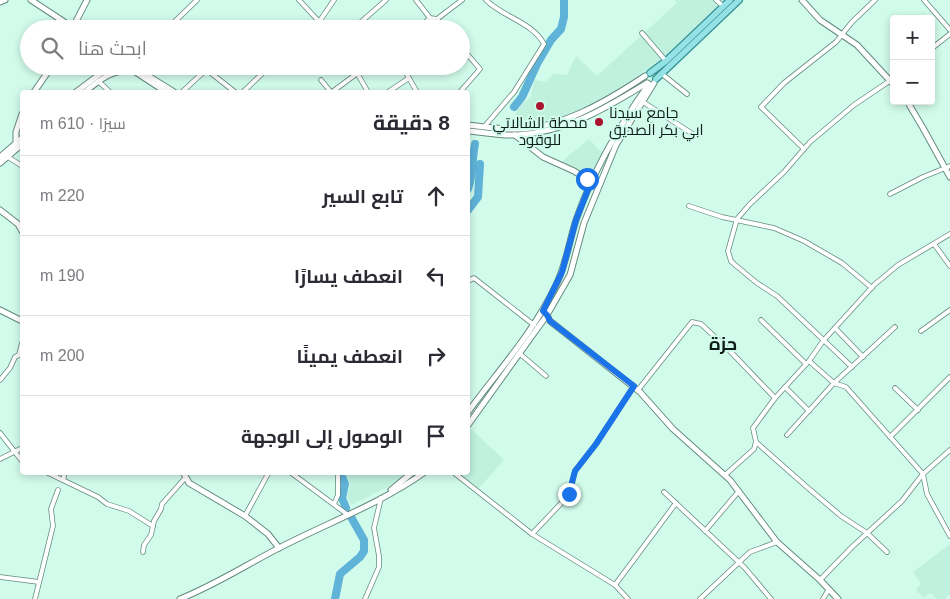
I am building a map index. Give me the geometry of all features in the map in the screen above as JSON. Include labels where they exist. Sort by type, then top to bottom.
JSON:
[{"type":"main road","points":[[0,2],[5,0]]},
{"type":"main road","points":[[31,0],[61,20]]},
{"type":"main road","points":[[77,20],[87,0]]},
{"type":"main road","points":[[470,126],[514,129],[531,128],[565,119],[610,99],[666,61],[730,0]]},
{"type":"main road","points":[[470,126],[515,135],[531,134],[586,118],[652,82],[739,0]]},
{"type":"main road","points":[[802,0],[820,20],[857,45],[890,78]]},
{"type":"main road","points":[[470,422],[519,353],[570,275],[584,223],[616,145],[643,102],[655,74],[648,74]]},
{"type":"main road","points":[[648,74],[652,82]]},
{"type":"main road","points":[[35,90],[46,75]]},
{"type":"main road","points":[[79,90],[99,75]]},
{"type":"main road","points":[[87,90],[109,75]]},
{"type":"main road","points":[[139,75],[163,90]]},
{"type":"main road","points":[[147,75],[171,90]]},
{"type":"main road","points":[[545,313],[562,272],[576,220],[591,182],[613,138],[652,82]]},
{"type":"main road","points":[[910,105],[947,167],[950,177]]},
{"type":"main road","points":[[16,143],[16,132],[20,120]]},
{"type":"main road","points":[[515,135],[543,157],[574,171],[591,182]]},
{"type":"main road","points":[[0,157],[20,140]]},
{"type":"main road","points":[[0,163],[20,146]]},
{"type":"main road","points":[[0,210],[20,228]]},
{"type":"main road","points":[[0,310],[20,320]]},
{"type":"main road","points":[[545,313],[550,321],[636,388],[673,429],[725,475],[740,491],[777,542],[820,580],[838,599]]},
{"type":"main road","points":[[470,409],[534,325],[540,320],[550,321]]},
{"type":"main road","points":[[184,475],[189,484],[245,516],[268,534],[279,548]]},
{"type":"main road","points":[[381,498],[409,475]]},
{"type":"main road","points":[[180,599],[210,586],[279,548],[381,498],[421,475]]},
{"type":"street","points":[[299,0],[317,20]]},
{"type":"street","points":[[320,20],[334,0]]},
{"type":"street","points":[[363,20],[386,0]]},
{"type":"street","points":[[416,0],[430,18],[437,19],[462,0]]},
{"type":"street","points":[[484,127],[514,92],[544,44],[541,38],[520,22],[498,10],[486,0]]},
{"type":"street","points":[[716,0],[724,6]]},
{"type":"street","points":[[804,149],[761,107],[784,83],[829,48],[875,0]]},
{"type":"street","points":[[924,0],[950,30]]},
{"type":"street","points":[[176,20],[195,1]]},
{"type":"street","points":[[642,33],[666,61]]},
{"type":"street","points":[[935,46],[950,34]]},
{"type":"street","points":[[462,90],[480,69],[470,57]]},
{"type":"street","points":[[662,74],[687,94]]},
{"type":"street","points":[[184,90],[198,75]]},
{"type":"street","points":[[215,75],[233,90]]},
{"type":"street","points":[[246,90],[261,75]]},
{"type":"street","points":[[335,90],[354,75]]},
{"type":"street","points":[[358,75],[367,90]]},
{"type":"street","points":[[407,75],[416,90]]},
{"type":"street","points":[[391,90],[409,78]]},
{"type":"street","points":[[321,80],[330,90]]},
{"type":"street","points":[[98,81],[108,90]]},
{"type":"street","points":[[852,367],[777,296],[731,261],[728,251],[737,219],[804,149],[854,105],[890,83]]},
{"type":"street","points":[[643,102],[696,136]]},
{"type":"street","points":[[8,156],[20,165]]},
{"type":"street","points":[[890,194],[947,167]]},
{"type":"street","points":[[689,206],[722,217],[774,228],[804,241],[842,262],[872,288]]},
{"type":"street","points":[[725,475],[754,449],[756,442],[753,428],[775,398],[808,362],[823,341],[872,288],[898,265],[950,234]]},
{"type":"street","points":[[934,244],[950,266]]},
{"type":"street","points":[[470,280],[474,278],[534,325]]},
{"type":"street","points":[[921,331],[950,310]]},
{"type":"street","points":[[761,320],[834,383],[846,387],[923,474],[927,494],[950,536]]},
{"type":"street","points":[[532,534],[569,494],[575,471],[636,388],[692,322],[701,324],[775,398]]},
{"type":"street","points":[[788,435],[834,383],[895,327]]},
{"type":"street","points":[[835,328],[863,356]]},
{"type":"street","points":[[0,380],[20,351]]},
{"type":"street","points":[[519,353],[546,376]]},
{"type":"street","points":[[890,437],[950,377]]},
{"type":"street","points":[[784,387],[809,411]]},
{"type":"street","points":[[895,388],[918,410]]},
{"type":"street","points":[[0,434],[20,458]]},
{"type":"street","points":[[756,442],[841,516],[867,533],[887,552]]},
{"type":"street","points":[[0,459],[20,449]]},
{"type":"street","points":[[820,580],[902,501],[923,474],[950,450]]},
{"type":"street","points":[[52,475],[98,497],[107,504],[129,511],[153,526]]},
{"type":"street","points":[[63,480],[64,475]]},
{"type":"street","points":[[143,552],[144,545],[151,535],[162,504],[184,475]]},
{"type":"street","points":[[245,516],[267,475]]},
{"type":"street","points":[[294,475],[348,515]]},
{"type":"street","points":[[334,504],[338,495],[338,475]]},
{"type":"street","points":[[457,475],[532,534],[615,585],[628,599]]},
{"type":"street","points":[[34,599],[53,526],[51,509],[58,490]]},
{"type":"street","points":[[705,531],[740,491]]},
{"type":"street","points":[[664,492],[738,562],[771,599]]},
{"type":"street","points":[[365,599],[379,567],[374,528],[381,498]]},
{"type":"street","points":[[615,585],[676,503]]},
{"type":"street","points":[[700,599],[750,552],[777,542]]},
{"type":"street","points":[[0,576],[39,582]]},
{"type":"street","points":[[823,599],[829,589]]},
{"type":"shaded area","points":[[675,0],[724,0],[662,59],[615,92],[589,107],[566,115],[529,125],[512,126],[517,110],[531,97],[534,80],[546,82],[553,74],[567,75],[576,56],[597,76],[677,3]]},
{"type":"shaded area","points":[[589,139],[603,154],[589,176],[575,167],[560,163]]},
{"type":"shaded area","points":[[470,428],[504,460],[479,488],[459,475],[470,475]]},
{"type":"shaded area","points":[[346,475],[405,475],[389,486],[351,505],[347,497],[350,485]]},
{"type":"shaded area","points":[[950,544],[950,594],[945,599],[937,599],[930,593],[924,598],[916,590],[921,584],[913,572]]},
{"type":"waterway","points":[[514,107],[522,97],[537,64],[551,40],[561,29],[564,17],[564,0]]},
{"type":"waterway","points":[[470,182],[475,144]]},
{"type":"waterway","points":[[470,207],[478,197],[480,164]]},
{"type":"waterway","points":[[341,475],[345,484],[342,498],[346,508]]},
{"type":"waterway","points":[[335,599],[340,574],[360,557],[364,551],[364,540],[351,517]]},
{"type":"place","name":"محطة الشالاتي للوقود","points":[[540,106]]},
{"type":"place","name":"جامع سيدنا ابي بكر الصديق","points":[[599,122]]},
{"type":"district","name":"حزة","points":[[723,344]]},
{"type":"route","points":[[569,494],[575,471],[596,444],[634,386],[550,321],[543,311],[562,272],[576,220],[591,182],[587,179]]}]
